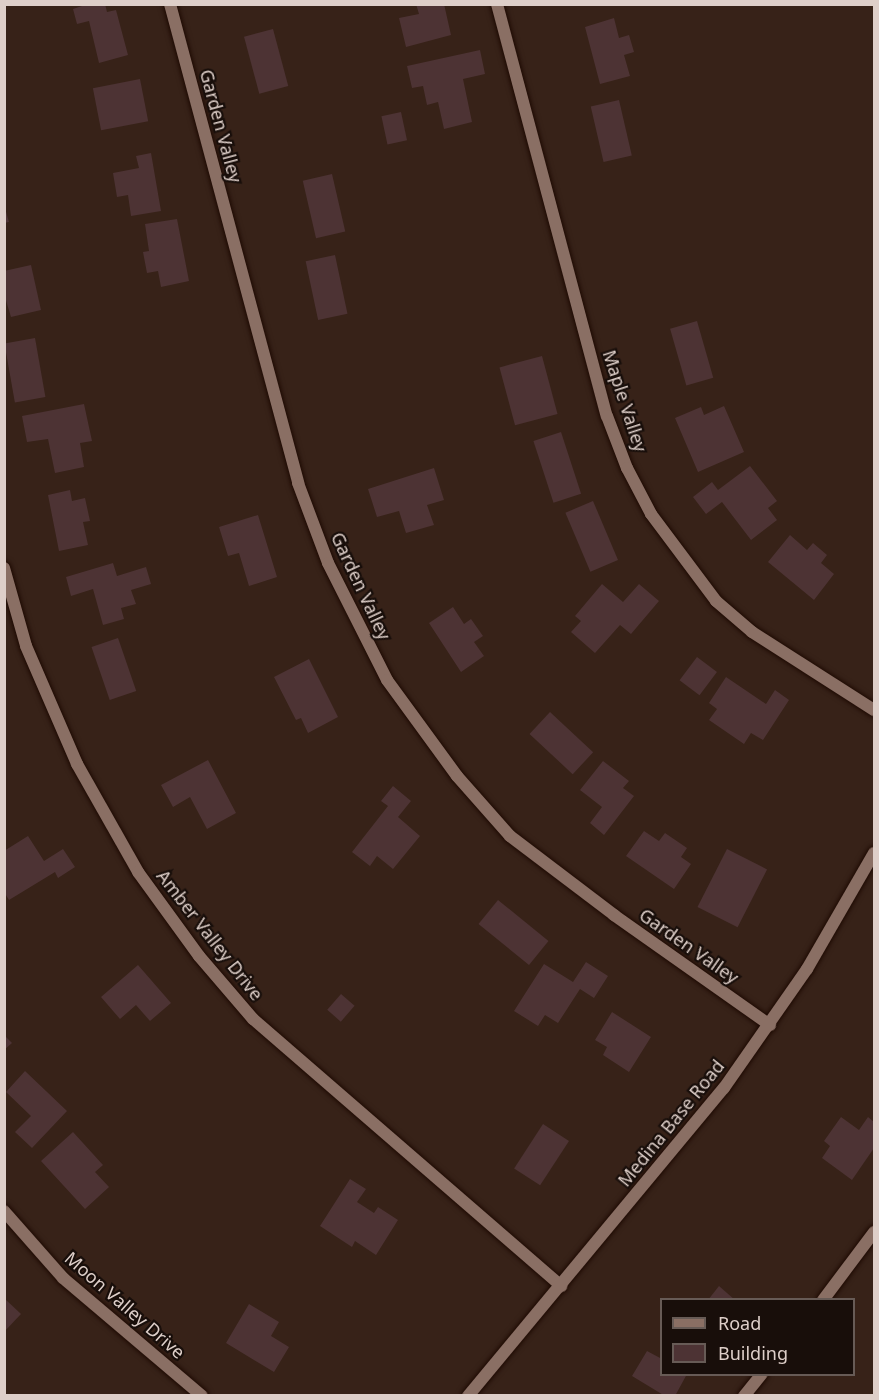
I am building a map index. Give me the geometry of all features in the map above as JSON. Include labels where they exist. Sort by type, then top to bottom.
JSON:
[{"type":"street","name":"Garden Valley","points":[[170,4],[298,483],[328,563],[387,680],[457,776],[510,836],[614,915],[770,1025]]},
{"type":"street","name":"Maple Valley","points":[[497,4],[607,416],[627,468],[651,514],[716,601],[752,632],[874,710]]},
{"type":"street","name":"Amber Valley Drive","points":[[4,568],[27,646],[77,764],[138,872],[199,956],[253,1019],[561,1286]]},
{"type":"street","name":"Medina Base Road","points":[[468,1395],[699,1122],[770,1025],[843,911],[874,853]]},
{"type":"street","name":"Moon Valley Drive","points":[[4,1211],[63,1278],[202,1395]]},
{"type":"street","points":[[824,1298],[874,1232]]},
{"type":"street","points":[[744,1395],[760,1376]]},
{"type":"building","points":[[88,4],[105,4],[107,12],[116,10],[128,55],[99,63],[89,21],[77,24],[73,9]]},
{"type":"building","points":[[416,4],[444,4],[451,35],[406,47],[399,18],[419,14]]},
{"type":"building","points":[[614,18],[619,38],[629,35],[634,52],[624,55],[630,76],[600,84],[585,27]]},
{"type":"building","points":[[273,29],[288,86],[259,94],[244,37]]},
{"type":"building","points":[[480,50],[485,74],[463,79],[472,122],[444,129],[438,102],[427,105],[423,86],[412,88],[407,66]]},
{"type":"building","points":[[140,79],[148,121],[101,130],[93,88]]},
{"type":"building","points":[[619,100],[632,156],[604,162],[591,107]]},
{"type":"building","points":[[401,112],[407,140],[387,145],[381,116]]},
{"type":"building","points":[[151,153],[161,211],[131,216],[128,195],[117,197],[113,173],[139,168],[136,156]]},
{"type":"building","points":[[332,174],[345,231],[316,238],[303,181]]},
{"type":"building","points":[[4,205],[9,222],[4,223]]},
{"type":"building","points":[[177,219],[189,281],[161,287],[158,271],[147,273],[143,252],[149,251],[145,224]]},
{"type":"building","points":[[335,255],[347,314],[318,320],[306,261]]},
{"type":"building","points":[[31,265],[41,310],[11,317],[4,294],[4,271]]},
{"type":"building","points":[[697,321],[713,378],[686,385],[670,329]]},
{"type":"building","points":[[35,338],[45,397],[15,402],[4,343]]},
{"type":"building","points":[[542,356],[558,414],[515,425],[499,367]]},
{"type":"building","points":[[84,404],[92,441],[80,443],[84,467],[55,473],[48,439],[27,442],[22,416]]},
{"type":"building","points":[[724,406],[744,452],[698,472],[675,418],[701,407],[704,415]]},
{"type":"building","points":[[561,432],[581,494],[554,503],[533,441]]},
{"type":"building","points":[[750,466],[777,501],[768,508],[777,520],[751,540],[722,502],[706,514],[693,497],[712,482],[718,490]]},
{"type":"building","points":[[434,468],[444,500],[427,505],[434,525],[406,533],[399,511],[377,517],[368,489]]},
{"type":"building","points":[[70,490],[72,501],[85,498],[90,521],[83,522],[88,545],[59,551],[48,495]]},
{"type":"building","points":[[593,501],[618,560],[590,572],[565,513]]},
{"type":"building","points":[[258,515],[277,577],[249,586],[239,553],[228,556],[219,527]]},
{"type":"building","points":[[790,535],[807,550],[813,543],[827,555],[821,563],[834,574],[814,600],[768,562]]},
{"type":"building","points":[[113,563],[117,576],[146,567],[151,584],[131,590],[136,604],[121,608],[124,619],[103,625],[93,589],[71,596],[66,577]]},
{"type":"building","points":[[602,584],[623,602],[639,584],[659,601],[631,634],[620,625],[595,653],[571,632],[581,621],[575,616]]},
{"type":"building","points":[[453,607],[464,624],[471,619],[483,636],[474,642],[484,656],[461,672],[429,623]]},
{"type":"building","points":[[118,638],[136,691],[110,700],[92,647]]},
{"type":"building","points":[[697,657],[717,672],[700,695],[680,680]]},
{"type":"building","points":[[309,659],[338,717],[308,733],[301,718],[296,720],[274,677]]},
{"type":"building","points":[[726,677],[766,704],[775,690],[789,700],[763,740],[751,733],[744,744],[709,720],[717,709],[709,703]]},
{"type":"building","points":[[550,712],[593,752],[573,774],[530,734]]},
{"type":"building","points":[[208,760],[236,813],[207,829],[190,797],[173,807],[161,785]]},
{"type":"building","points":[[603,761],[629,781],[623,788],[634,796],[604,835],[590,823],[602,807],[580,790]]},
{"type":"building","points":[[393,786],[411,801],[398,817],[420,836],[393,869],[377,856],[370,866],[352,852],[388,806],[381,801]]},
{"type":"building","points":[[644,831],[659,841],[665,833],[687,848],[681,857],[691,864],[674,889],[626,856]]},
{"type":"building","points":[[28,836],[44,861],[63,849],[75,867],[58,878],[55,872],[9,900],[4,892],[4,851]]},
{"type":"building","points":[[727,849],[767,869],[738,927],[697,907]]},
{"type":"building","points":[[498,900],[549,941],[529,965],[478,924]]},
{"type":"building","points":[[586,962],[608,976],[594,998],[580,989],[558,1023],[545,1015],[538,1026],[514,1011],[544,964],[573,982]]},
{"type":"building","points":[[138,965],[171,1003],[150,1021],[136,1005],[120,1019],[101,997]]},
{"type":"building","points":[[341,994],[355,1006],[341,1022],[327,1010]]},
{"type":"building","points":[[612,1012],[651,1037],[629,1072],[603,1055],[607,1047],[595,1040]]},
{"type":"building","points":[[4,1035],[12,1043],[4,1050]]},
{"type":"building","points":[[25,1071],[67,1111],[32,1148],[15,1132],[31,1116],[6,1092]]},
{"type":"building","points":[[841,1117],[859,1130],[868,1117],[874,1122],[874,1148],[852,1180],[822,1158],[830,1146],[824,1141]]},
{"type":"building","points":[[543,1124],[569,1141],[540,1185],[514,1168]]},
{"type":"building","points":[[73,1132],[103,1165],[95,1172],[109,1187],[85,1209],[41,1161]]},
{"type":"building","points":[[350,1179],[366,1189],[357,1202],[374,1213],[378,1207],[398,1220],[376,1255],[355,1241],[352,1247],[320,1226]]},
{"type":"building","points":[[719,1286],[733,1298],[710,1298]]},
{"type":"building","points":[[4,1298],[21,1314],[4,1332]]},
{"type":"building","points":[[249,1304],[279,1322],[271,1336],[289,1347],[274,1372],[226,1343]]},
{"type":"building","points":[[647,1351],[660,1358],[660,1376],[686,1376],[675,1396],[665,1396],[632,1376]]}]
